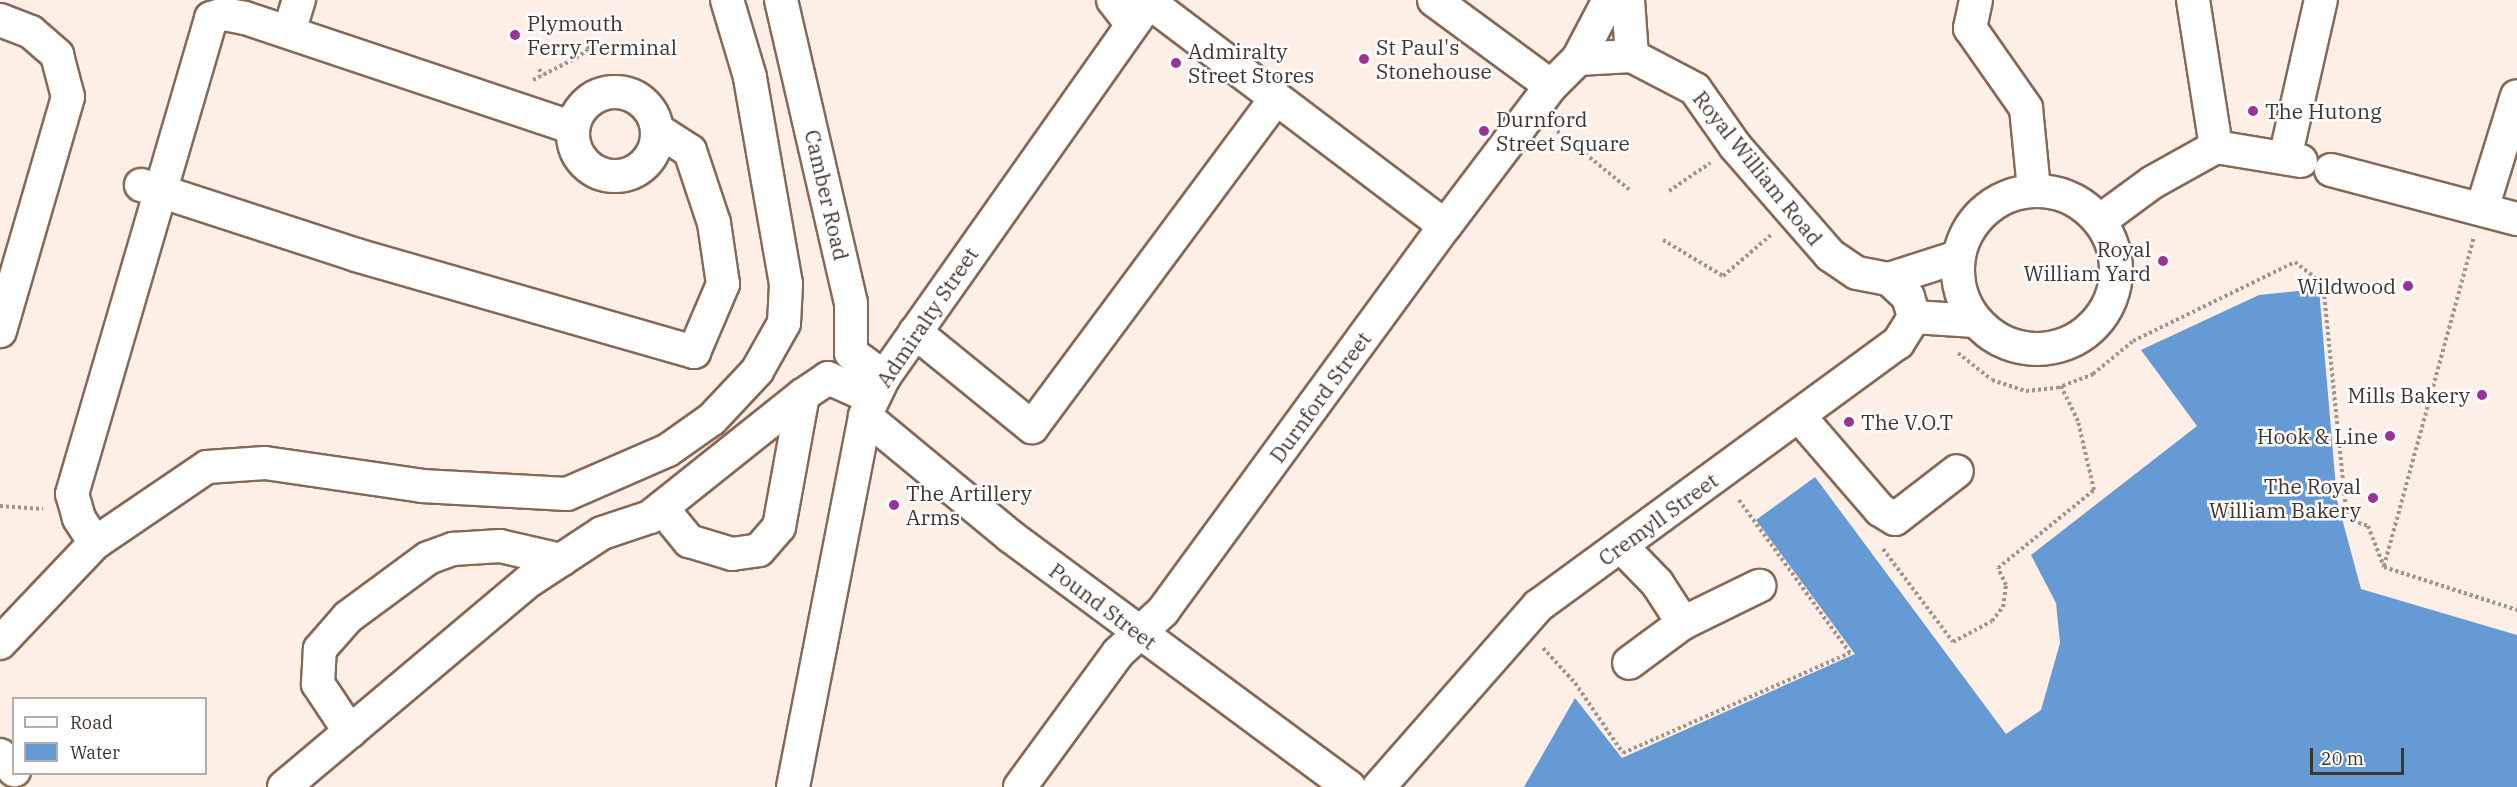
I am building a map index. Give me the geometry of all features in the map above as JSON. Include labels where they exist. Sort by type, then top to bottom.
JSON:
[{"type":"street","points":[[289,32],[299,0]]},
{"type":"street","points":[[0,643],[95,543],[207,467],[265,463],[456,489],[567,494],[668,450],[712,419],[757,371],[784,323],[786,284],[750,77],[727,0]]},
{"type":"street","name":"Camber Road","points":[[782,0],[850,303],[851,353],[874,397]]},
{"type":"street","points":[[1434,0],[1551,86]]},
{"type":"street","name":"Durnford Street","points":[[1020,787],[1118,653],[1163,611],[1445,226],[1551,86],[1578,59],[1609,0]]},
{"type":"street","points":[[1578,59],[1632,56],[1628,0]]},
{"type":"street","points":[[1976,0],[1970,28],[2026,108],[2034,190]]},
{"type":"street","points":[[2193,0],[2217,147]]},
{"type":"street","points":[[2101,220],[2153,182],[2217,147],[2293,159],[2321,0]]},
{"type":"street","points":[[1136,6],[1276,99],[1445,226]]},
{"type":"street","name":"Admiralty Street","points":[[793,787],[874,397],[915,332],[1136,6]]},
{"type":"street","points":[[95,543],[79,518],[72,494],[151,187],[211,18],[224,14],[289,32],[573,128]]},
{"type":"street","points":[[0,20],[31,32],[57,55],[68,97],[0,331]]},
{"type":"street","name":"Royal William Road","points":[[1632,56],[1695,89],[1792,212],[1839,261],[1857,273],[1889,279]]},
{"type":"street","points":[[626,92],[651,110],[658,130],[656,148],[639,169],[621,176],[591,169],[579,156],[573,128],[585,104],[599,95],[626,92]]},
{"type":"street","points":[[2482,209],[2517,96]]},
{"type":"street","points":[[915,332],[1032,427],[1276,99]]},
{"type":"street","points":[[151,187],[356,255],[694,352],[723,284],[714,223],[690,151],[658,130]]},
{"type":"street","points":[[2331,170],[2517,219]]},
{"type":"street","points":[[2034,190],[2058,193],[2101,220],[2117,274],[2105,313],[2086,334],[2072,343],[2028,350],[2002,342],[1975,321],[1961,297],[1958,257],[1972,223],[1992,204],[2034,190]]},
{"type":"street","points":[[1958,257],[1889,279],[1908,297],[1914,317],[1975,321]]},
{"type":"street","name":"Cremyll Street","points":[[1379,787],[1521,623],[1621,546],[1898,343],[1914,317]]},
{"type":"street","points":[[284,787],[561,560],[602,533],[662,508],[803,395],[828,378],[874,397]]},
{"type":"street","points":[[662,508],[688,541],[732,554],[759,550],[779,527],[803,395]]},
{"type":"street","name":"Pound Street","points":[[874,397],[1140,633],[1348,787]]},
{"type":"street","points":[[1799,416],[1880,510],[1895,519],[1957,471]]},
{"type":"street","points":[[350,732],[318,684],[320,649],[348,617],[428,558],[453,549],[500,546],[561,560]]},
{"type":"street","points":[[1621,546],[1657,583],[1683,623]]},
{"type":"street","points":[[1629,663],[1683,623],[1759,586]]},
{"type":"street","points":[[0,755],[12,769]]},
{"type":"street","points":[[17,775],[27,787]]},
{"type":"path","points":[[539,69],[543,75]]},
{"type":"path","points":[[1581,149],[1631,191]]},
{"type":"path","points":[[1668,191],[1702,168]]},
{"type":"path","points":[[2384,567],[2482,209]]},
{"type":"path","points":[[1662,240],[1723,276],[1792,212]]},
{"type":"path","points":[[1914,317],[1992,380],[2026,391],[2061,386],[2093,374],[2133,342],[2295,262],[2324,284],[2347,519],[2368,526],[2384,567]]},
{"type":"path","points":[[1953,642],[1974,634],[2002,607],[2006,585],[1998,568],[2094,490],[2078,421],[2061,386]]},
{"type":"path","points":[[1521,623],[1575,683],[1623,753],[1850,653],[1720,474]]},
{"type":"path","points":[[0,506],[51,507]]},
{"type":"path","points":[[2384,567],[2517,610]]},
{"type":"water","points":[[2319,289],[2337,500],[2361,589],[2517,635],[2517,787],[1524,787],[1575,698],[1622,758],[1855,654],[1756,520],[1815,477],[2006,734],[2041,710],[2060,643],[2056,603],[2031,555],[2197,426],[2141,350],[2259,295]]},
{"type":"place","name":"Plymouth Ferry Terminal","points":[[515,35]]},
{"type":"place","name":"St Paul's Stonehouse","points":[[1364,59]]},
{"type":"place","name":"Admiralty Street Stores","points":[[1176,63]]},
{"type":"place","name":"The Hutong","points":[[2253,111]]},
{"type":"place","name":"Durnford Street Square","points":[[1484,131]]},
{"type":"place","name":"Royal William Yard","points":[[2163,261]]},
{"type":"place","name":"Wildwood","points":[[2408,286]]},
{"type":"place","name":"Mills Bakery","points":[[2482,395]]},
{"type":"place","name":"The V.O.T","points":[[1849,422]]},
{"type":"place","name":"Hook & Line","points":[[2390,436]]},
{"type":"place","name":"The Royal William Bakery","points":[[2373,498]]},
{"type":"place","name":"The Artillery Arms","points":[[894,505]]}]
